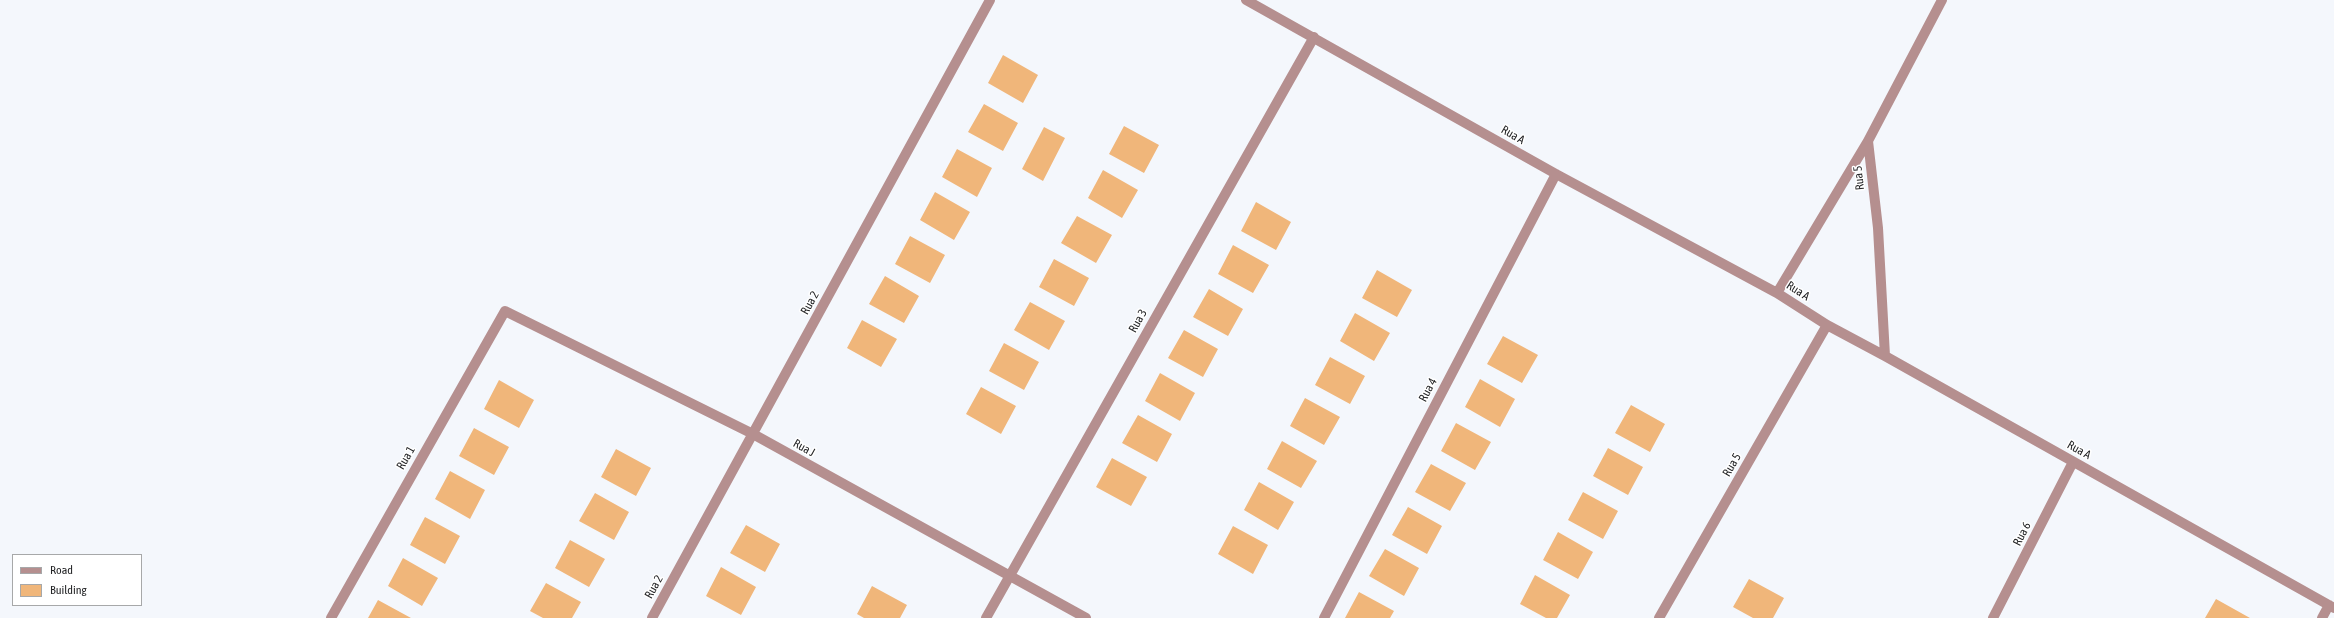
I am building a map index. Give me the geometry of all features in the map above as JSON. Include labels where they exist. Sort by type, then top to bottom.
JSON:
[{"type":"street","name":"Rua 2","points":[[652,618],[990,0]]},
{"type":"street","name":"Rua A","points":[[1246,0],[1556,174],[1777,293],[1827,325],[2332,606]]},
{"type":"street","name":"Rua 5","points":[[1777,293],[1868,141],[1942,0]]},
{"type":"street","name":"Rua 3","points":[[986,618],[1314,37]]},
{"type":"street","name":"Rua 5","points":[[1868,141],[1878,228],[1885,356]]},
{"type":"street","name":"Rua 4","points":[[1324,618],[1556,174]]},
{"type":"street","name":"Rua J","points":[[504,311],[753,434],[1086,618]]},
{"type":"street","name":"Rua 1","points":[[331,618],[504,311]]},
{"type":"street","name":"Rua 5","points":[[1660,618],[1827,325]]},
{"type":"street","name":"Rua 6","points":[[1993,618],[2073,462]]},
{"type":"street","points":[[2322,618],[2332,606]]},
{"type":"building","points":[[1003,55],[1038,75],[1023,103],[988,83]]},
{"type":"building","points":[[984,104],[1018,123],[1003,151],[968,132]]},
{"type":"building","points":[[1124,126],[1159,145],[1144,173],[1109,154]]},
{"type":"building","points":[[1044,127],[1065,138],[1043,181],[1022,169]]},
{"type":"building","points":[[957,149],[992,168],[977,197],[942,177]]},
{"type":"building","points":[[1103,170],[1138,190],[1122,218],[1088,198]]},
{"type":"building","points":[[935,192],[970,212],[954,240],[920,220]]},
{"type":"building","points":[[1256,202],[1291,222],[1276,250],[1241,231]]},
{"type":"building","points":[[1077,216],[1112,235],[1096,263],[1061,243]]},
{"type":"building","points":[[910,236],[945,255],[930,283],[895,264]]},
{"type":"building","points":[[1233,245],[1269,265],[1253,293],[1218,274]]},
{"type":"building","points":[[1054,259],[1089,278],[1074,306],[1039,287]]},
{"type":"building","points":[[1377,270],[1412,290],[1397,317],[1362,298]]},
{"type":"building","points":[[885,276],[919,296],[904,323],[869,304]]},
{"type":"building","points":[[1209,289],[1243,309],[1228,336],[1193,317]]},
{"type":"building","points":[[1030,302],[1065,321],[1049,350],[1014,330]]},
{"type":"building","points":[[1355,313],[1390,333],[1374,361],[1340,341]]},
{"type":"building","points":[[862,320],[897,339],[881,367],[847,348]]},
{"type":"building","points":[[1184,330],[1218,349],[1203,377],[1168,358]]},
{"type":"building","points":[[1503,336],[1538,355],[1522,383],[1487,364]]},
{"type":"building","points":[[1004,343],[1039,362],[1024,390],[989,371]]},
{"type":"building","points":[[1330,357],[1365,376],[1350,404],[1315,385]]},
{"type":"building","points":[[1160,373],[1195,393],[1180,421],[1145,401]]},
{"type":"building","points":[[1480,379],[1515,399],[1500,427],[1465,407]]},
{"type":"building","points":[[499,380],[534,400],[519,428],[484,409]]},
{"type":"building","points":[[981,387],[1016,406],[1001,434],[966,414]]},
{"type":"building","points":[[1305,398],[1340,417],[1324,445],[1290,426]]},
{"type":"building","points":[[1631,405],[1665,424],[1650,452],[1615,433]]},
{"type":"building","points":[[1138,415],[1172,434],[1157,462],[1122,443]]},
{"type":"building","points":[[1456,423],[1491,442],[1475,470],[1441,451]]},
{"type":"building","points":[[474,428],[509,447],[494,475],[459,456]]},
{"type":"building","points":[[1282,441],[1317,461],[1301,488],[1267,469]]},
{"type":"building","points":[[1608,448],[1643,467],[1628,495],[1593,476]]},
{"type":"building","points":[[616,449],[651,468],[636,496],[601,477]]},
{"type":"building","points":[[1112,458],[1147,477],[1131,506],[1096,487]]},
{"type":"building","points":[[1431,464],[1466,483],[1450,511],[1415,492]]},
{"type":"building","points":[[450,471],[485,490],[470,519],[435,499]]},
{"type":"building","points":[[1259,482],[1294,502],[1278,530],[1244,510]]},
{"type":"building","points":[[1583,492],[1618,511],[1603,539],[1568,520]]},
{"type":"building","points":[[595,493],[629,512],[614,540],[579,521]]},
{"type":"building","points":[[1408,507],[1442,526],[1427,554],[1392,535]]},
{"type":"building","points":[[425,517],[460,536],[445,564],[410,545]]},
{"type":"building","points":[[746,525],[780,544],[765,572],[730,553]]},
{"type":"building","points":[[1233,526],[1268,545],[1253,574],[1218,554]]},
{"type":"building","points":[[1558,532],[1593,552],[1578,579],[1543,560]]},
{"type":"building","points":[[570,540],[605,559],[589,587],[555,568]]},
{"type":"building","points":[[1385,549],[1419,568],[1404,596],[1369,576]]},
{"type":"building","points":[[403,558],[438,578],[422,606],[388,586]]},
{"type":"building","points":[[721,567],[756,587],[741,615],[706,596]]},
{"type":"building","points":[[1535,575],[1570,595],[1557,618],[1546,618],[1520,604]]},
{"type":"building","points":[[1749,579],[1784,598],[1773,618],[1753,618],[1733,607]]},
{"type":"building","points":[[546,583],[581,602],[572,618],[543,618],[530,611]]},
{"type":"building","points":[[872,586],[907,605],[900,618],[864,618],[857,614]]},
{"type":"building","points":[[1359,592],[1394,611],[1390,618],[1345,618]]},
{"type":"building","points":[[2216,599],[2250,618],[2205,618]]},
{"type":"building","points":[[378,600],[411,618],[368,618]]}]
